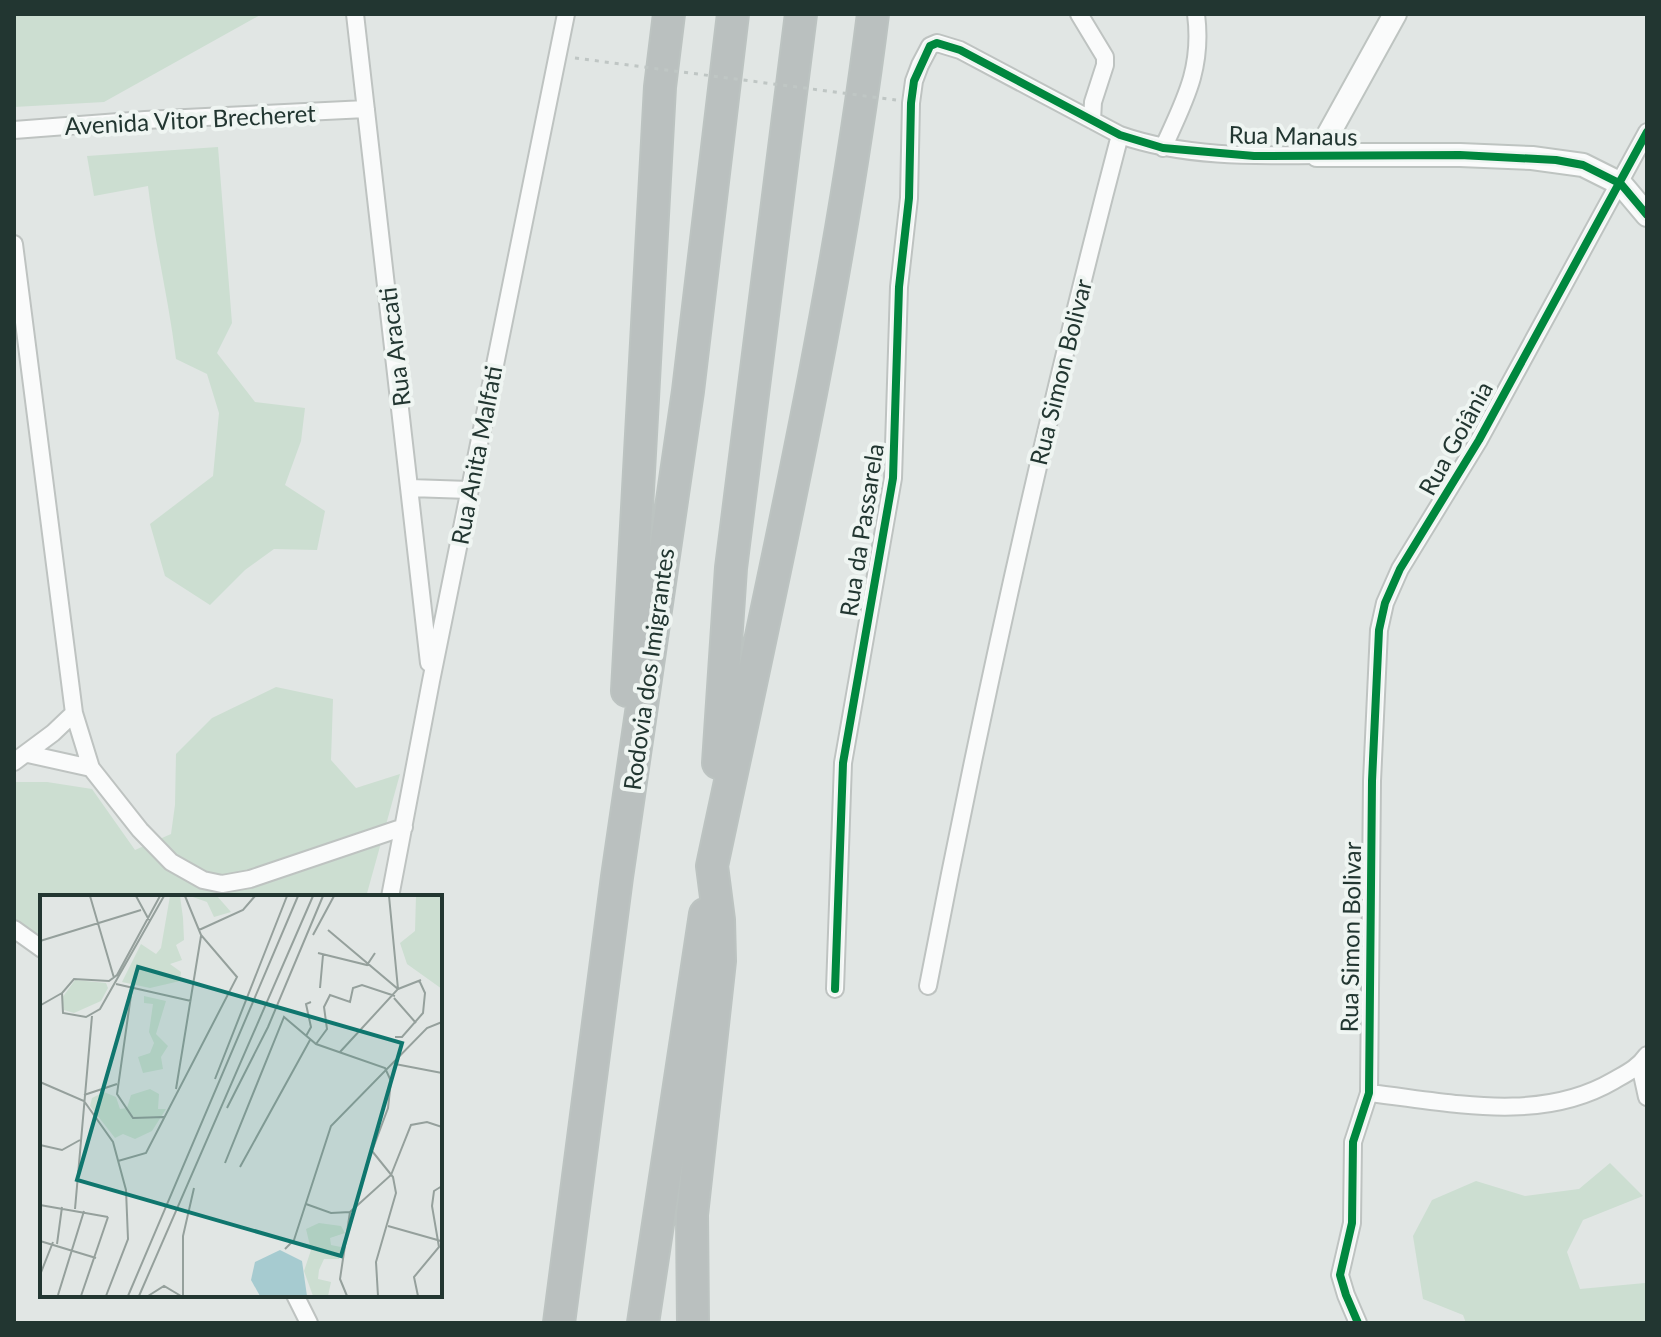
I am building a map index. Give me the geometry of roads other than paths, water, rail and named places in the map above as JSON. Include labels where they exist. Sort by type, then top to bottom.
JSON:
[{"type":"highway","points":[[617,877],[655,167],[669,14]]},
{"type":"highway","name":"Rodovia dos Imigrantes","points":[[559,1323],[617,877],[688,391],[733,14]]},
{"type":"highway","points":[[693,1323],[692,1215],[720,961],[719,920],[712,866],[731,568],[801,14]]},
{"type":"highway","points":[[643,1323],[712,866],[799,457],[859,132],[873,14]]},
{"type":"street","name":"Rua Aracati","points":[[355,14],[431,681]]},
{"type":"street","name":"Rua Anita Malfati","points":[[390,895],[566,14]]},
{"type":"street","points":[[1079,14],[1105,57],[1093,102],[1092,120]]},
{"type":"street","points":[[1163,148],[1184,101],[1198,57],[1196,14]]},
{"type":"street","points":[[1317,155],[1395,14]]},
{"type":"street","name":"Rua da Passarela","points":[[835,989],[843,763],[893,478],[899,287],[909,198],[911,103],[914,81],[926,51],[934,44],[944,44]]},
{"type":"street","name":"Rua Manaus","points":[[944,44],[1120,135],[1163,148],[1254,156],[1460,155],[1556,160],[1583,165],[1621,184],[1647,215]]},
{"type":"street","name":"Avenida Vitor Brecheret","points":[[14,130],[366,109]]},
{"type":"street","name":"Rua Goiânia","points":[[1372,781],[1378,644],[1385,603],[1400,569],[1479,440],[1647,134]]},
{"type":"street","name":"Rua Simon Bolivar","points":[[928,986],[1018,543],[1120,135]]},
{"type":"street","points":[[14,244],[74,713],[91,768],[140,830],[171,862],[203,880],[222,884],[280,871],[404,827]]},
{"type":"street","points":[[410,488],[469,490]]},
{"type":"street","points":[[21,758],[74,713]]},
{"type":"street","points":[[21,758],[91,768]]},
{"type":"street","name":"Rua Simon Bolivar","points":[[1358,1323],[1340,1275],[1352,1223],[1353,1142],[1369,1093],[1372,781]]},
{"type":"street","points":[[14,929],[40,948]]},
{"type":"street","points":[[1369,1093],[1487,1107],[1534,1106],[1566,1100],[1602,1087],[1644,1060],[1647,1097]]},
{"type":"street","points":[[296,1297],[309,1323]]}]
